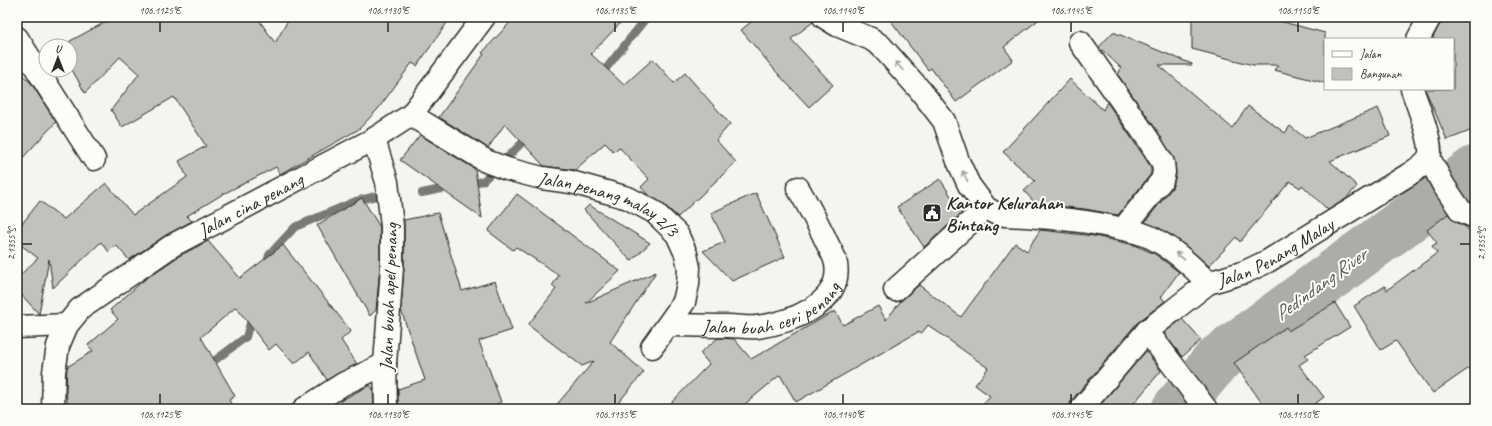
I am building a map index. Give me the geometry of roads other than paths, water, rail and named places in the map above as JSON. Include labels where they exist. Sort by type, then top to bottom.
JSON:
[{"type":"street","name":"Jalan cina penang","points":[[53,409],[54,372],[58,346],[67,325],[80,309],[173,245],[374,139],[410,115],[484,17]]},
{"type":"street","points":[[824,17],[881,46],[920,90],[944,121],[958,161],[969,185],[986,208],[995,213],[1005,215],[1078,220],[1123,229],[1152,238],[1173,251],[1195,269],[1208,283]]},
{"type":"street","points":[[1419,38],[1430,17]]},
{"type":"street","points":[[17,38],[94,159]]},
{"type":"street","points":[[1080,42],[1148,139],[1163,164],[1164,172],[1162,180],[1123,229]]},
{"type":"street","points":[[1412,90],[1431,146],[1429,158],[1444,186],[1468,214]]},
{"type":"street","name":"Jalan penang malay 2/3","points":[[410,115],[486,161],[508,169],[542,178],[571,182],[628,198],[654,212],[677,234],[686,254],[689,268],[688,284],[684,302],[652,347]]},
{"type":"street","name":"Jalan buah apel penang","points":[[374,139],[387,182],[392,226],[392,267],[385,364],[386,409]]},
{"type":"street","name":"Jalan Penang Malay","points":[[1081,409],[1148,331],[1208,283],[1245,272],[1268,261],[1408,175],[1429,158]]},
{"type":"street","name":"Jalan buah ceri penang","points":[[668,324],[756,327],[781,322],[805,313],[822,302],[829,294],[835,283],[837,274],[836,262],[822,232],[798,188]]},
{"type":"street","points":[[895,290],[986,208]]},
{"type":"street","points":[[17,327],[67,325]]},
{"type":"street","points":[[1148,331],[1205,408]]},
{"type":"street","points":[[304,409],[343,384],[385,364]]},
{"type":"waterway","points":[[600,76],[647,17]]},
{"type":"waterway","points":[[468,184],[483,181],[529,136]]},
{"type":"waterway","name":"Pedindang River","points":[[1176,409],[1218,359],[1475,170]]},
{"type":"waterway","points":[[422,193],[451,187]]},
{"type":"waterway","points":[[266,266],[269,255],[295,227],[356,201],[376,196]]},
{"type":"waterway","points":[[206,367],[246,337],[252,316]]},
{"type":"place","name":"Kantor Kelurahan Bintang","points":[[932,213]]}]
